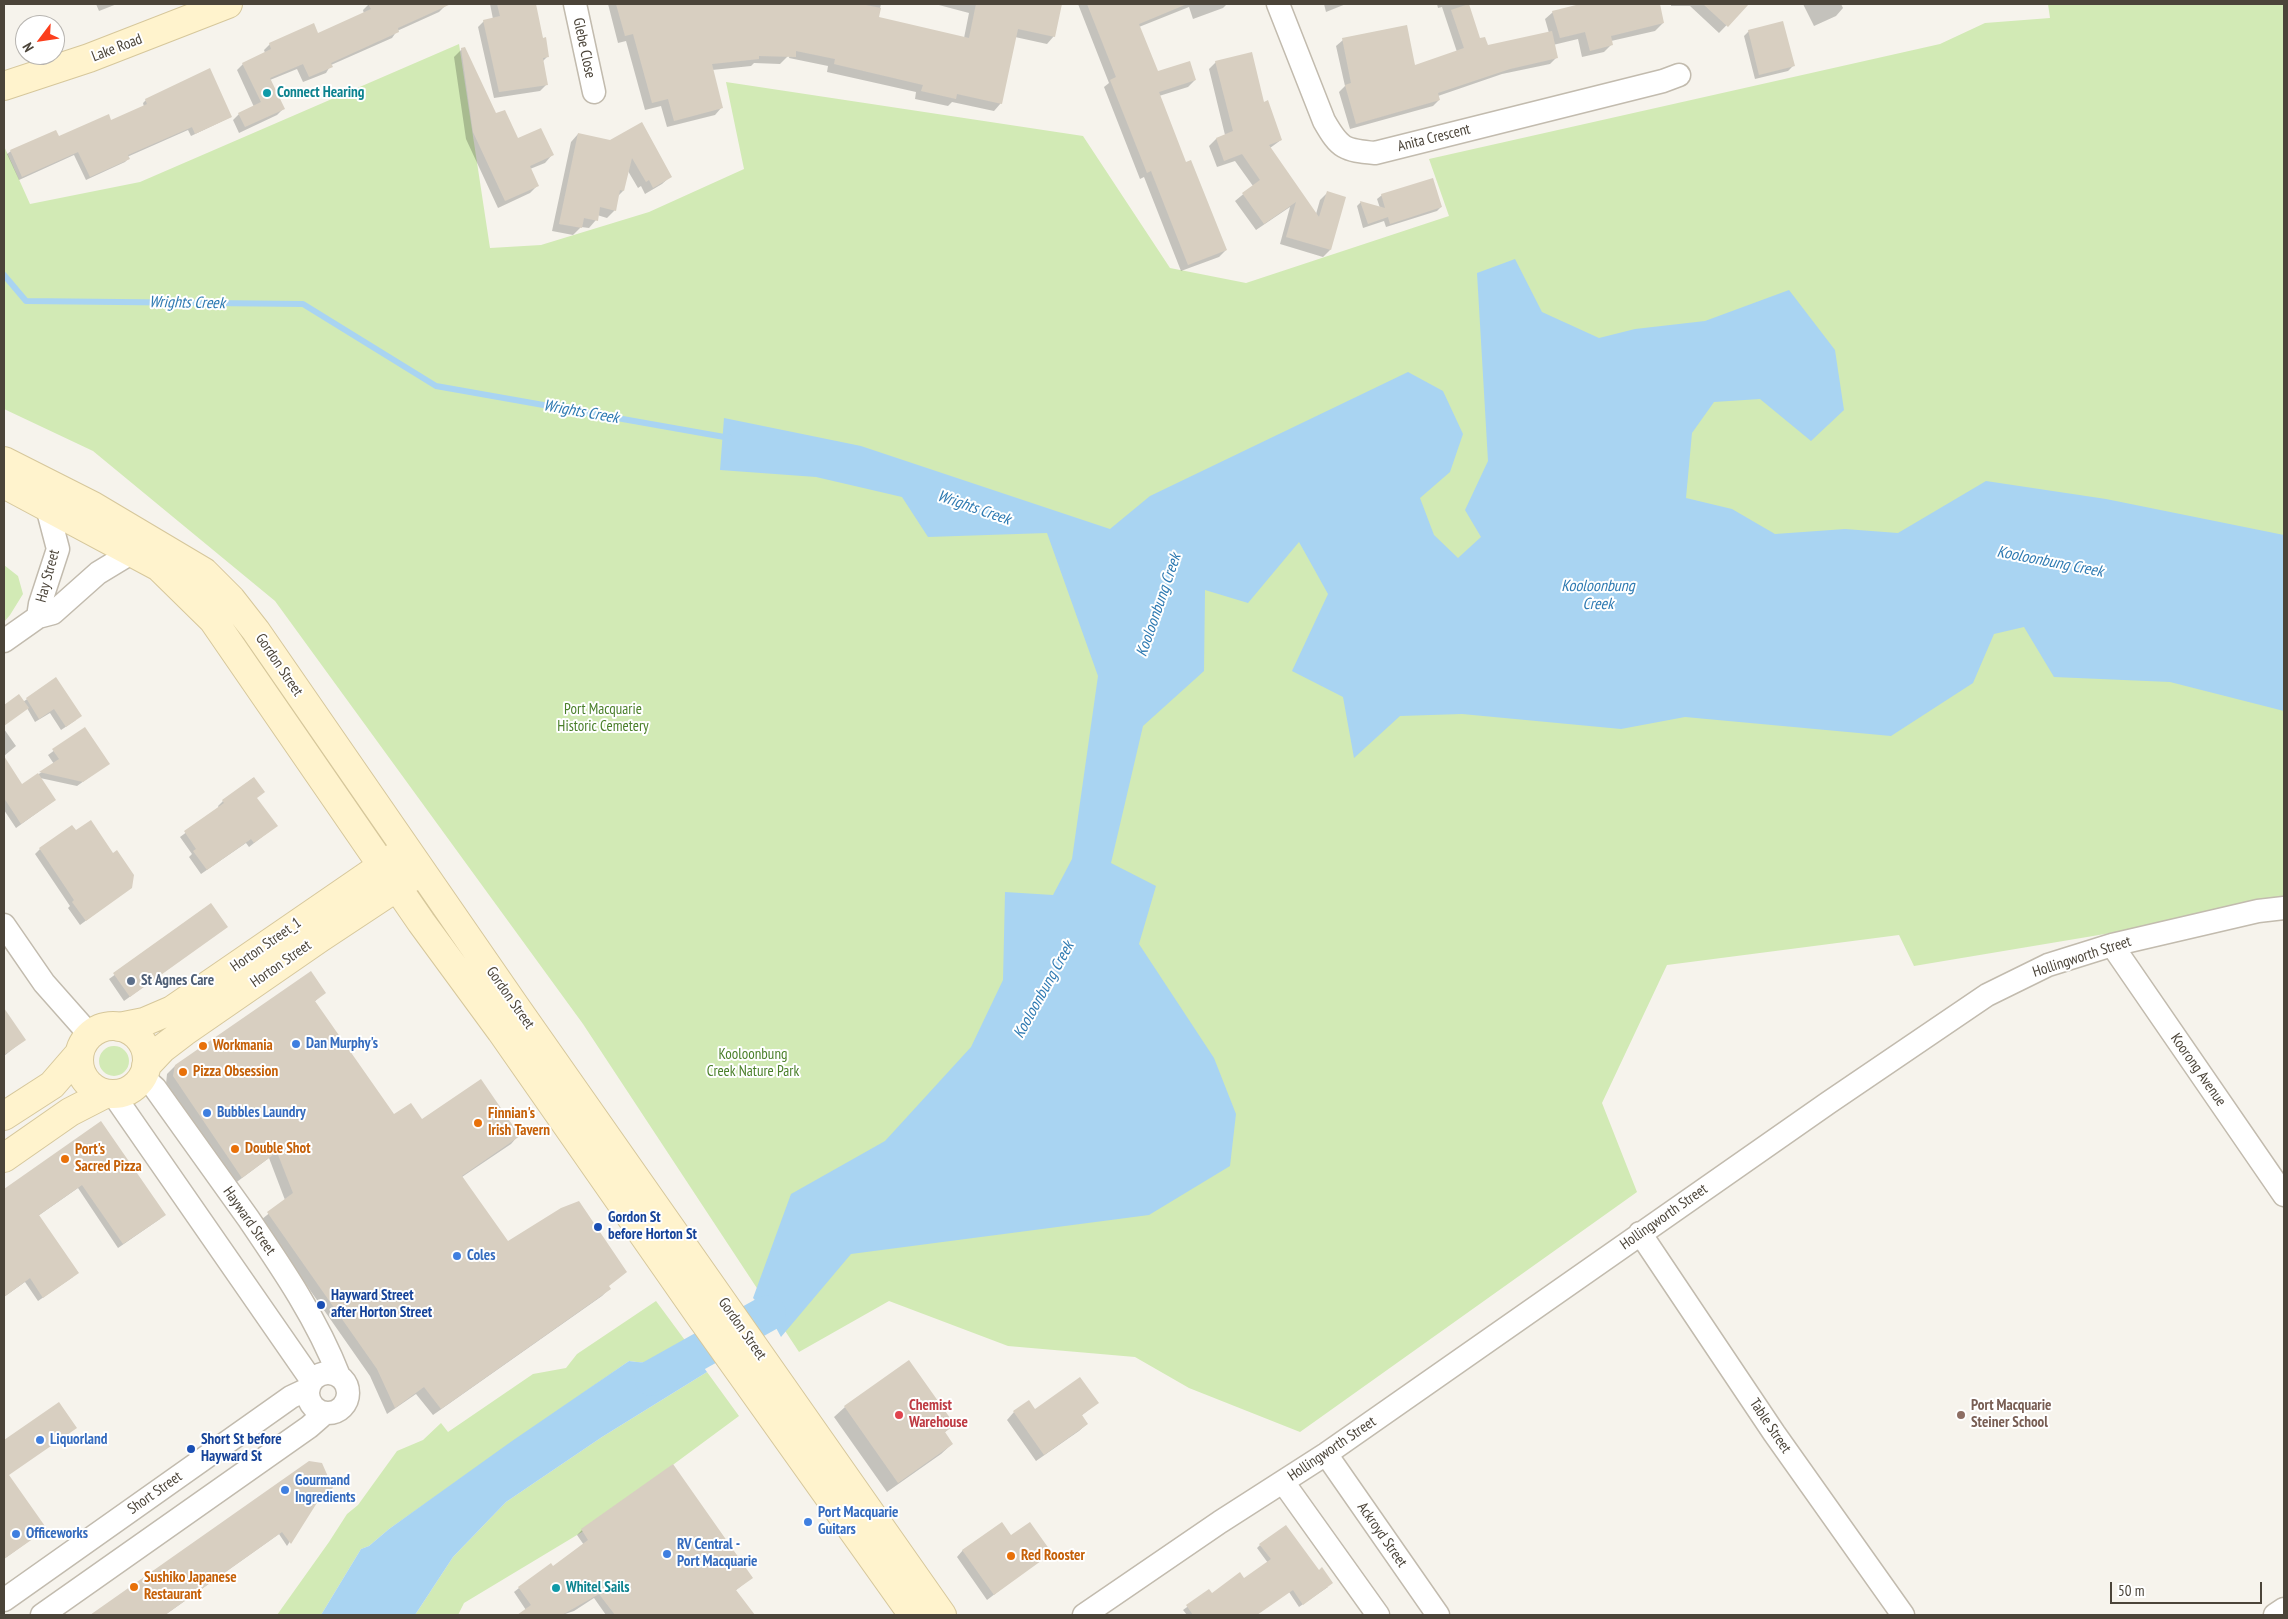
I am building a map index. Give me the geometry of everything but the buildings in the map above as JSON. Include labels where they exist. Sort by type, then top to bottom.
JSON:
[{"type":"main road","name":"Lake Road","points":[[4,86],[89,58],[228,4]]},
{"type":"main road","name":"Gordon Street","points":[[4,461],[93,506],[204,572],[230,599],[256,631],[723,1302],[746,1358],[913,1615]]},
{"type":"main road","name":"Gordon Street","points":[[4,484],[159,567],[213,620],[421,922],[568,1125],[700,1316],[746,1358],[942,1615]]},
{"type":"main road","name":"Horton Street","points":[[145,1071],[163,1048],[184,1032],[320,938],[390,876],[408,848]]},
{"type":"main road","name":"Horton Street","points":[[390,876],[422,870]]},
{"type":"main road","name":"Horton Street_1","points":[[119,1027],[144,1022],[172,1010],[390,876]]},
{"type":"main road","points":[[4,1116],[52,1085],[84,1045],[101,1028],[119,1027],[130,1031],[139,1038],[145,1049],[145,1071],[130,1089],[109,1094],[70,1112],[4,1158]]},
{"type":"main road","points":[[84,1045],[81,1071],[86,1082],[109,1094]]},
{"type":"street","name":"Glebe Close","points":[[575,4],[594,92]]},
{"type":"street","name":"Anita Crescent","points":[[1278,4],[1324,121],[1334,139],[1348,150],[1375,153],[1663,81],[1679,75]]},
{"type":"street","name":"Hay Street","points":[[38,617],[40,604],[58,550],[47,506]]},
{"type":"street","name":"Hay Street","points":[[4,642],[38,617],[53,613],[98,573],[131,552]]},
{"type":"street","name":"Hollingworth Street","points":[[1084,1615],[1213,1527],[1326,1454],[1640,1233],[1987,995],[2048,965],[2112,945],[2258,911],[2284,908]]},
{"type":"street","points":[[4,925],[84,1045]]},
{"type":"street","name":"Koorong Avenue","points":[[2112,945],[2284,1195]]},
{"type":"street","name":"Hayward Street","points":[[145,1071],[270,1251],[310,1314],[330,1353],[339,1376]]},
{"type":"street","points":[[109,1094],[310,1385],[310,1402],[314,1408],[325,1413]]},
{"type":"street","name":"Table Street","points":[[1640,1233],[1774,1434],[1903,1615]]},
{"type":"street","points":[[42,1615],[308,1427],[325,1413],[338,1410],[347,1399],[347,1386],[339,1376],[326,1373],[320,1374],[310,1385]]},
{"type":"street","name":"Short Street","points":[[4,1600],[310,1385]]},
{"type":"street","name":"Ackroyd Street","points":[[1326,1454],[1438,1615]]},
{"type":"street","points":[[1283,1482],[1378,1615]]},
{"type":"street","points":[[2276,1615],[2284,1609]]},
{"type":"green space","points":[[2048,4],[2284,4],[2284,904],[1914,966],[1899,935],[1667,965],[1602,1103],[1637,1192],[1300,1432],[1189,1388],[1135,1357],[1008,1346],[889,1301],[799,1352],[583,1024],[275,601],[93,451],[4,409],[4,146],[30,204],[140,182],[459,44],[490,248],[541,245],[649,212],[744,169],[726,82],[1083,136],[1170,268],[1246,283],[1449,216],[1429,159],[1940,44],[1985,23],[2050,18]]},
{"type":"green space","points":[[4,565],[18,576],[23,594],[4,622]]},
{"type":"green space","points":[[114,1046],[125,1050],[129,1061],[125,1072],[114,1076],[103,1072],[99,1061],[103,1050]]},
{"type":"green space","points":[[656,1301],[687,1343],[673,1354],[660,1360],[653,1362],[629,1361],[389,1529],[369,1546],[361,1549],[321,1615],[277,1615],[347,1514],[358,1505],[397,1451],[423,1440],[441,1423],[448,1432],[533,1374],[566,1368],[577,1354]]},
{"type":"green space","points":[[707,1372],[739,1416],[582,1532],[464,1603],[458,1615],[415,1615],[453,1557],[506,1502],[602,1437]]},
{"type":"water","name":"Kooloonbung Creek","points":[[1515,259],[1542,312],[1599,338],[1635,329],[1705,321],[1789,290],[1835,350],[1844,410],[1811,441],[1760,399],[1714,402],[1692,433],[1686,498],[1732,509],[1775,534],[1845,529],[1898,533],[1986,481],[2106,499],[2284,535],[2284,711],[2170,682],[2054,677],[2024,627],[1994,634],[1973,683],[1891,736],[1685,717],[1621,729],[1462,714],[1400,716],[1354,758],[1343,697],[1292,671],[1328,594],[1299,542],[1248,603],[1205,590],[1204,671],[1143,726],[1111,863],[1156,886],[1139,944],[1214,1058],[1236,1114],[1230,1166],[1149,1215],[851,1254],[781,1337],[768,1313],[753,1298],[791,1194],[885,1141],[971,1047],[1003,980],[1005,892],[1053,895],[1072,859],[1098,676],[1047,533],[928,537],[902,497],[816,477],[720,470],[724,418],[861,446],[1110,529],[1150,496],[1408,372],[1443,391],[1463,434],[1450,472],[1420,498],[1434,535],[1458,558],[1481,537],[1465,510],[1488,461],[1477,273]]},
{"type":"water","points":[[687,1343],[707,1372],[602,1437],[506,1502],[453,1557],[415,1615],[321,1615],[361,1549],[369,1546],[389,1529],[512,1441],[629,1361],[653,1362],[660,1360],[673,1354]]},
{"type":"waterway","name":"Wrights Creek","points":[[4,275],[26,301],[303,304],[436,386],[730,438]]},
{"type":"waterway","points":[[652,1378],[768,1313]]},
{"type":"place","name":"Connect Hearing","points":[[267,93]]},
{"type":"place","name":"St Agnes Care","points":[[131,981]]},
{"type":"place","name":"Dan Murphy's","points":[[296,1044]]},
{"type":"place","name":"Workmania","points":[[203,1046]]},
{"type":"place","name":"Pizza Obsession","points":[[183,1072]]},
{"type":"place","name":"Bubbles Laundry","points":[[207,1113]]},
{"type":"place","name":"Finnian's Irish Tavern","points":[[478,1123]]},
{"type":"place","name":"Double Shot","points":[[235,1149]]},
{"type":"place","name":"Port's Sacred Pizza","points":[[65,1159]]},
{"type":"place","name":"Gordon St before Horton St","points":[[598,1227]]},
{"type":"place","name":"Coles","points":[[457,1256]]},
{"type":"place","name":"Hayward Street after Horton Street","points":[[321,1305]]},
{"type":"place","name":"Chemist Warehouse","points":[[899,1415]]},
{"type":"place","name":"Port Macquarie Steiner School","points":[[1961,1415]]},
{"type":"place","name":"Liquorland","points":[[40,1440]]},
{"type":"place","name":"Short St before Hayward St","points":[[191,1449]]},
{"type":"place","name":"Gourmand Ingredients","points":[[285,1490]]},
{"type":"place","name":"Port Macquarie Guitars","points":[[808,1522]]},
{"type":"place","name":"Officeworks","points":[[16,1534]]},
{"type":"place","name":"RV Central - Port Macquarie","points":[[667,1554]]},
{"type":"place","name":"Red Rooster","points":[[1011,1556]]},
{"type":"place","name":"Sushiko Japanese Restaurant","points":[[134,1587]]},
{"type":"place","name":"Whitel Sails","points":[[556,1588]]},
{"type":"park label","name":"Port Macquarie Historic Cemetery","points":[[603,718]]},
{"type":"park label","name":"Kooloonbung Creek Nature Park","points":[[753,1064]]}]
